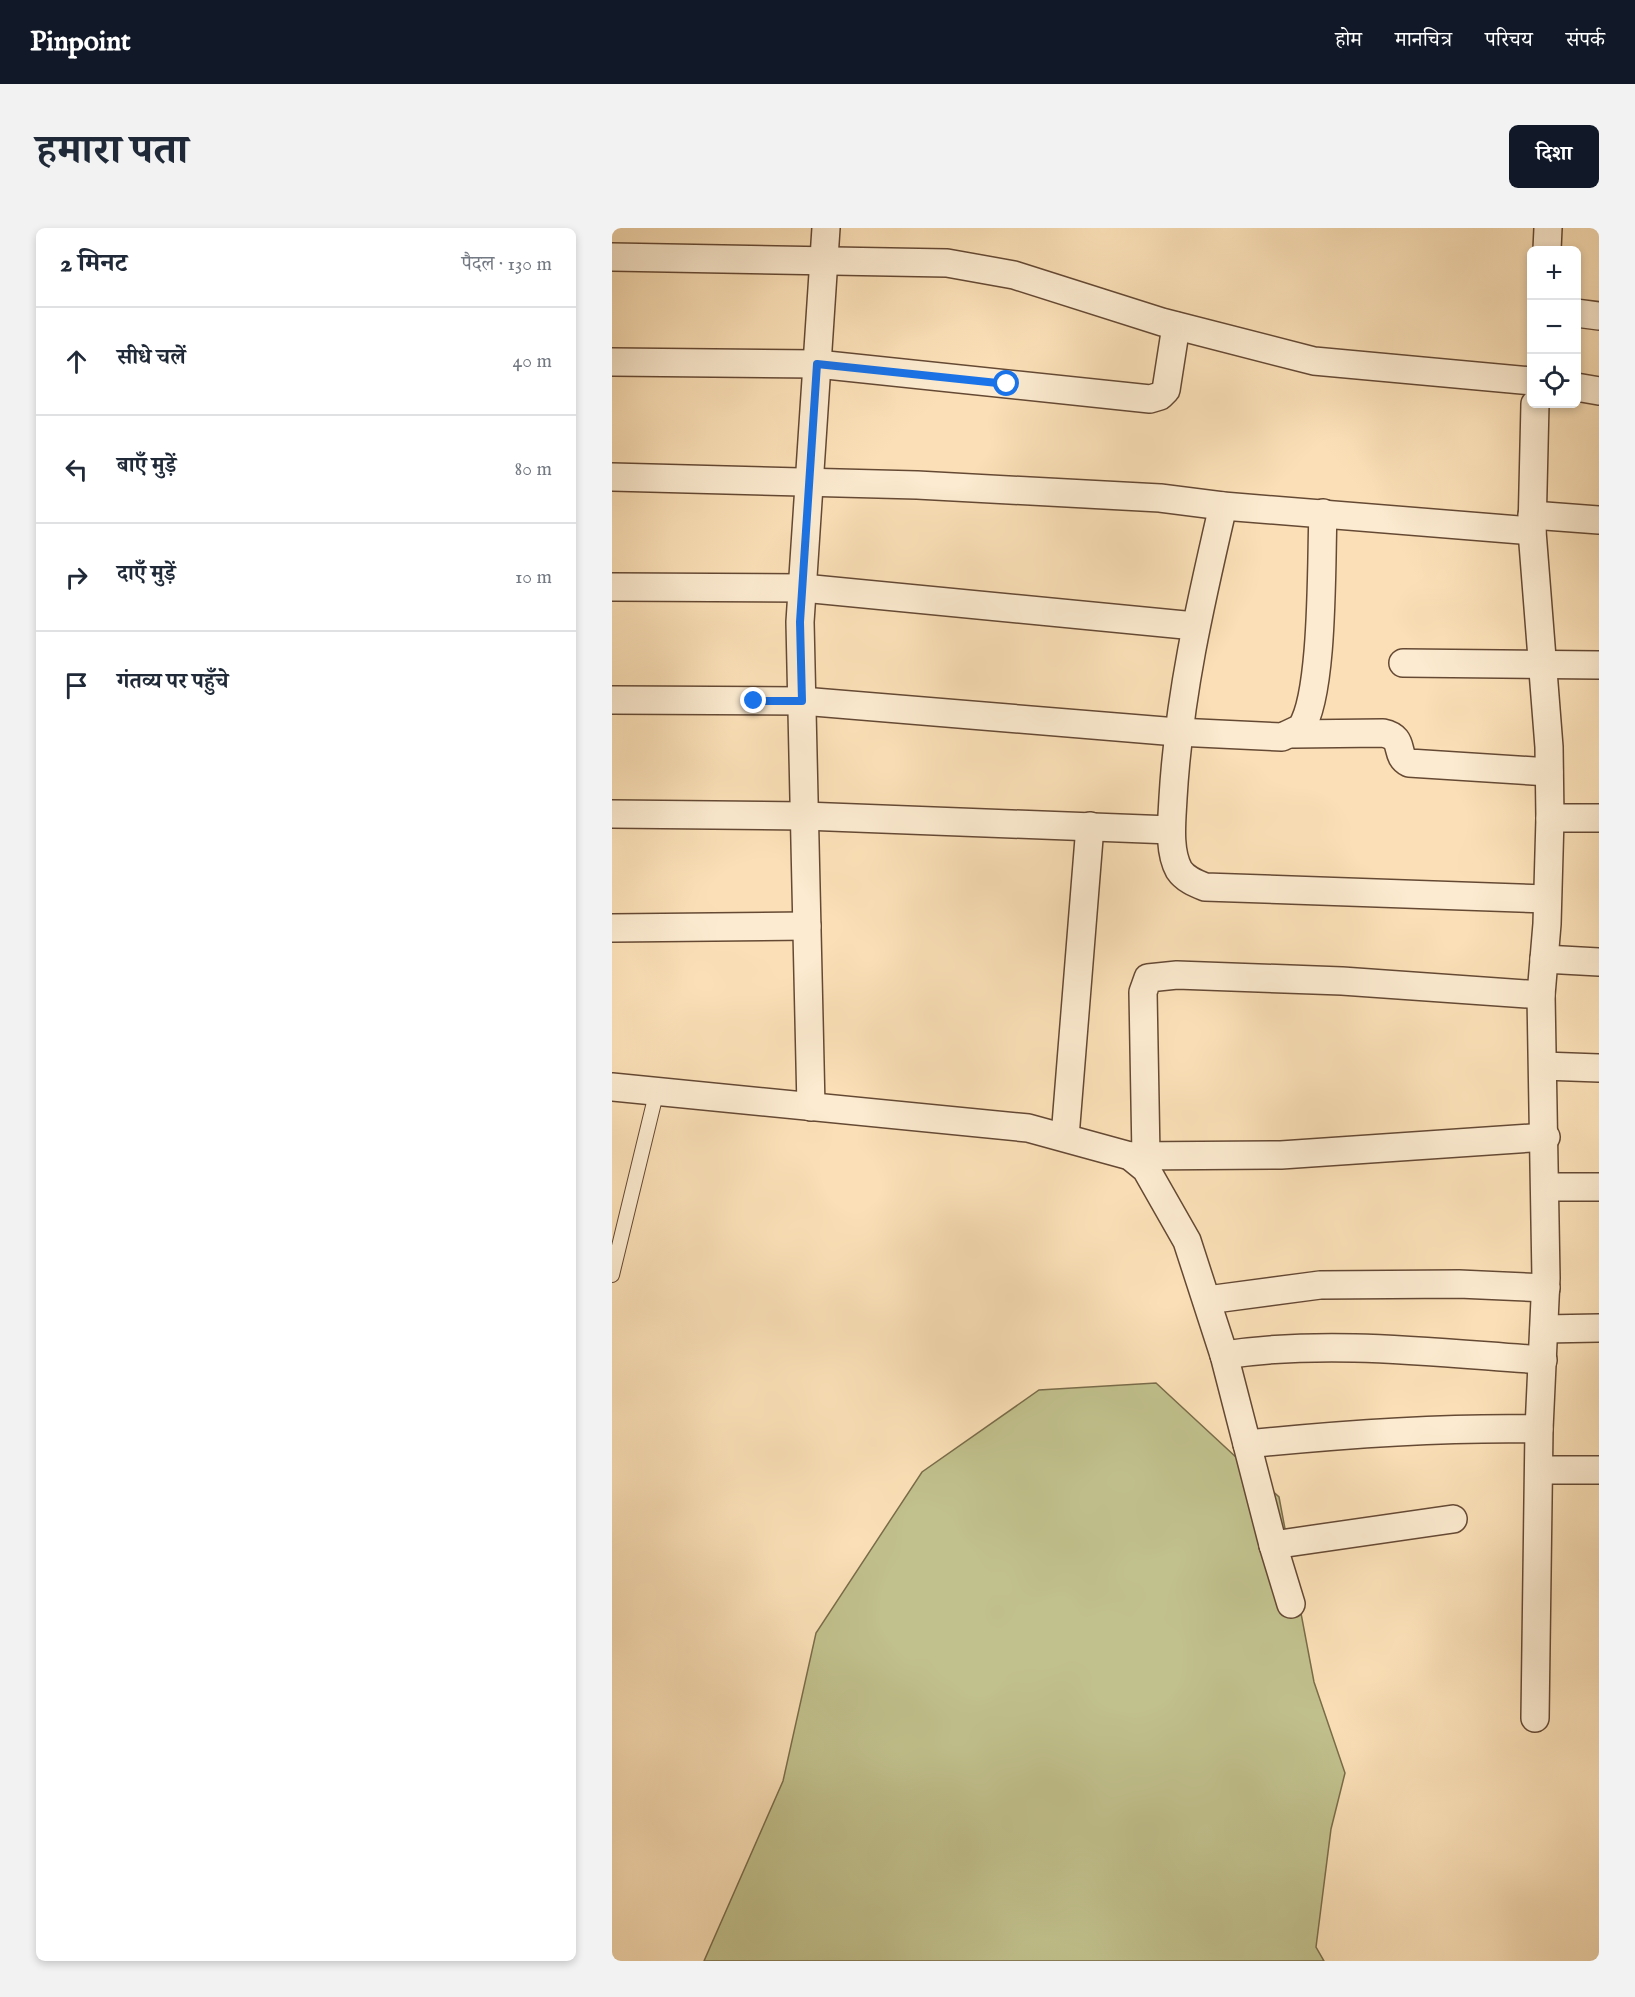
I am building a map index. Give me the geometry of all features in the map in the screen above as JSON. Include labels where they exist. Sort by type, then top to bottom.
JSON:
[{"type":"street","points":[[811,1107],[802,701],[802,588],[826,228]]},
{"type":"street","points":[[1547,246],[1548,228]]},
{"type":"street","points":[[612,257],[947,263],[977,267],[1014,275],[1176,326],[1314,361],[1527,381]]},
{"type":"street","points":[[1581,314],[1599,316]]},
{"type":"street","points":[[612,362],[817,364],[1150,399],[1160,396],[1166,390],[1176,326]]},
{"type":"street","points":[[1581,388],[1599,391]]},
{"type":"street","points":[[1535,408],[1532,523],[1543,663],[1550,818],[1541,995],[1546,1137],[1546,1288],[1539,1428],[1535,1718]]},
{"type":"street","points":[[612,477],[809,482],[1148,498],[1323,513],[1532,523],[1599,520]]},
{"type":"street","points":[[1223,506],[1195,626],[1177,732],[1171,830],[1175,860],[1180,871],[1191,881],[1205,887],[1547,899]]},
{"type":"street","points":[[1293,734],[1301,728],[1311,705],[1318,641],[1323,513]]},
{"type":"street","points":[[612,587],[802,588],[1195,626]]},
{"type":"street","points":[[1403,663],[1599,664]]},
{"type":"street","points":[[612,700],[802,701],[1177,732],[1282,737],[1293,734],[1383,733],[1392,735],[1401,755],[1409,763],[1549,772]]},
{"type":"street","points":[[612,814],[804,816],[1171,830]]},
{"type":"street","points":[[1550,818],[1599,818]]},
{"type":"street","points":[[1065,1137],[1090,826]]},
{"type":"street","points":[[612,928],[807,926]]},
{"type":"street","points":[[1544,958],[1599,962]]},
{"type":"street","points":[[1291,1604],[1273,1545],[1224,1355],[1187,1240],[1138,1156],[1143,992],[1148,978],[1154,976],[1342,981],[1541,995]]},
{"type":"street","points":[[1543,1066],[1599,1068]]},
{"type":"street","points":[[612,1087],[1028,1128],[1138,1156],[1281,1155],[1546,1137]]},
{"type":"street","points":[[1546,1187],[1599,1187]]},
{"type":"street","points":[[1206,1300],[1320,1285],[1459,1284],[1546,1288]]},
{"type":"street","points":[[1544,1329],[1599,1328]]},
{"type":"street","points":[[1224,1355],[1259,1350],[1320,1349],[1409,1351],[1543,1360]]},
{"type":"street","points":[[1247,1444],[1367,1432],[1469,1427],[1539,1428]]},
{"type":"street","points":[[1539,1470],[1599,1470]]},
{"type":"street","points":[[1273,1545],[1453,1519]]},
{"type":"lane","points":[[612,1275],[657,1090]]},
{"type":"green space","points":[[1156,1383],[1279,1497],[1314,1682],[1345,1773],[1331,1829],[1316,1947],[1324,1961],[704,1961],[783,1781],[816,1633],[922,1472],[1039,1390]]},
{"type":"route","points":[[754,701],[802,701],[800,622],[817,364],[1007,384]]}]
